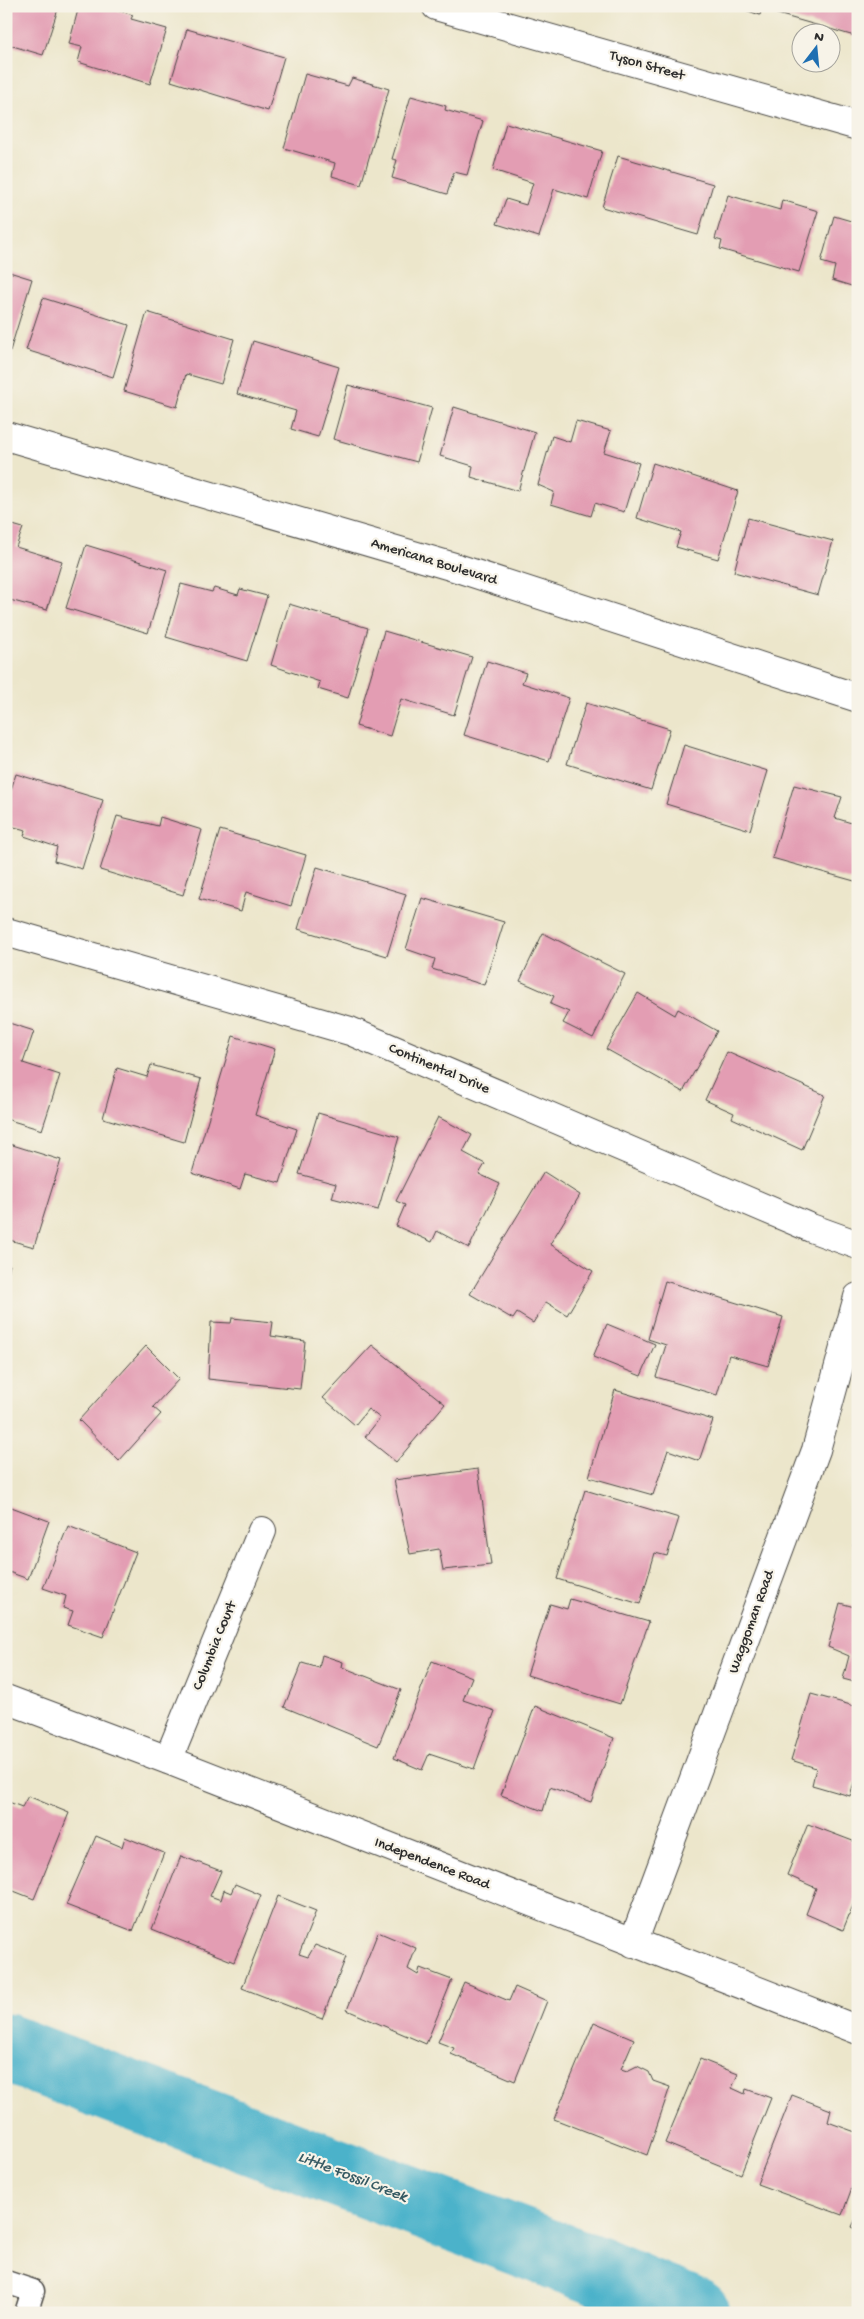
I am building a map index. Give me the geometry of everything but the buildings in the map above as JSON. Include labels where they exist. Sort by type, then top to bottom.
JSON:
[{"type":"street","name":"Tyson Street","points":[[436,6],[858,126]]},
{"type":"street","name":"Americana Boulevard","points":[[6,436],[454,567],[858,698]]},
{"type":"street","name":"Continental Drive","points":[[6,932],[350,1031],[812,1228],[858,1245]]},
{"type":"street","name":"Waggoman Road","points":[[633,1943],[816,1450],[858,1297]]},
{"type":"street","name":"Columbia Court","points":[[168,1760],[262,1531]]},
{"type":"street","name":"Independence Road","points":[[6,1699],[168,1760],[858,2030]]},
{"type":"lane","points":[[6,2282],[33,2291],[26,2313]]},
{"type":"waterway","name":"Little Fossil Creek","points":[[6,2048],[592,2269],[696,2313]]}]
